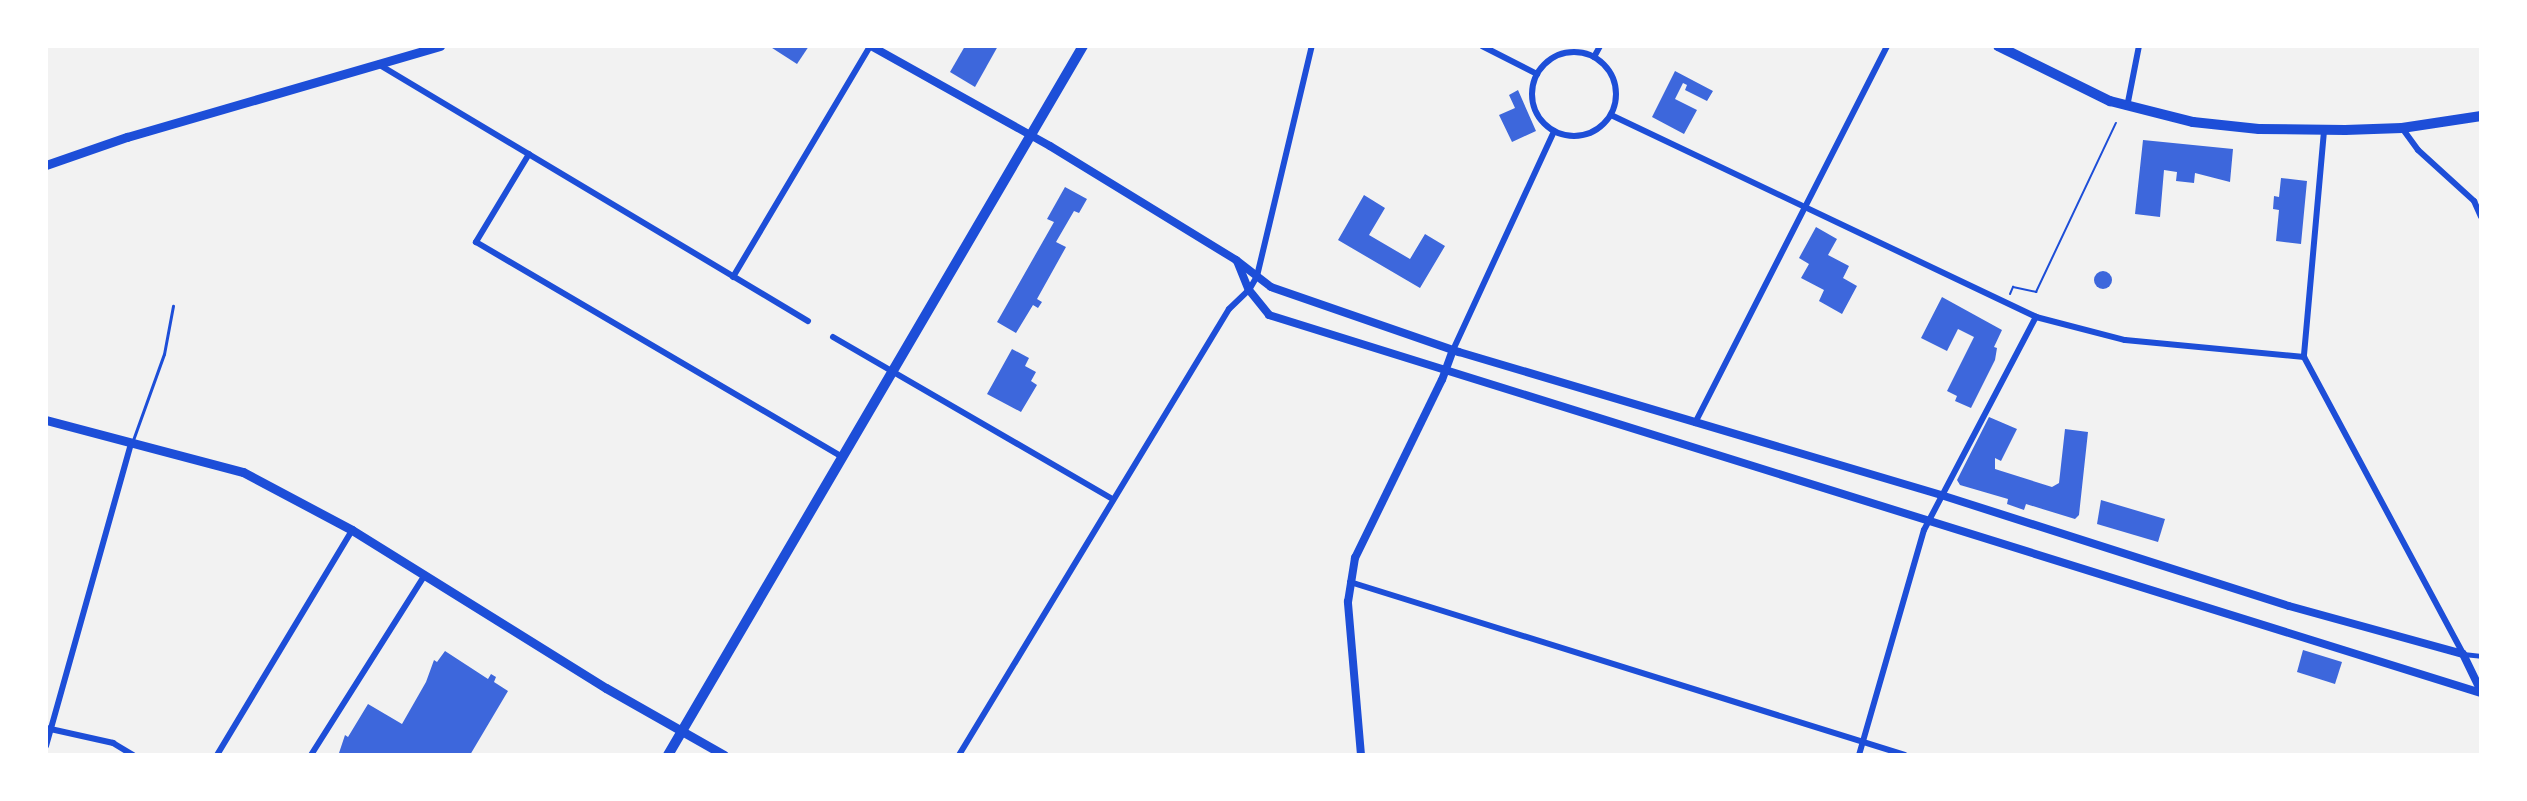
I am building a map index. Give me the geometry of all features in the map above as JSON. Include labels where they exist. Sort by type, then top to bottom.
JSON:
[{"type":"main road","points":[[46,165],[127,137],[440,46]]},
{"type":"main road","points":[[668,755],[1083,46]]},
{"type":"main road","points":[[1998,46],[2127,107],[2193,122],[2259,129],[2324,131],[2402,128],[2481,116]]},
{"type":"main road","points":[[46,420],[243,472],[352,530],[606,688],[724,755]]},
{"type":"street","points":[[733,277],[870,46],[1031,135],[1236,260],[1271,287],[1453,350],[1941,495],[2289,606],[2463,654],[2481,656]]},
{"type":"street","points":[[959,755],[1229,309],[1249,290],[1257,276],[1312,46]]},
{"type":"street","points":[[1482,46],[1537,74]]},
{"type":"street","points":[[1594,57],[1600,46]]},
{"type":"street","points":[[1695,423],[1887,46]]},
{"type":"street","points":[[2127,107],[2139,46]]},
{"type":"street","points":[[1579,52],[1594,57],[1607,68],[1614,83],[1616,99],[1611,115],[1600,127],[1586,135],[1570,136],[1554,131],[1541,121],[1534,106],[1532,90],[1537,74],[1548,61],[1562,54],[1579,52]]},
{"type":"street","points":[[378,64],[808,321]]},
{"type":"street","points":[[1611,115],[2036,317],[2125,340],[2304,357]]},
{"type":"street","points":[[2402,128],[2418,150],[2474,201],[2481,217]]},
{"type":"street","points":[[1361,755],[1350,582],[1355,558],[1446,370],[1554,131]]},
{"type":"street","points":[[2324,131],[2304,357],[2481,692]]},
{"type":"street","points":[[529,154],[476,242],[842,457]]},
{"type":"street","points":[[1236,260],[1249,290],[1269,315],[2481,692]]},
{"type":"street","points":[[1859,755],[1928,522],[2036,317]]},
{"type":"street","points":[[833,337],[1112,499]]},
{"type":"street","points":[[46,746],[48,728],[131,444]]},
{"type":"street","points":[[217,755],[352,530]]},
{"type":"street","points":[[311,755],[424,576]]},
{"type":"street","points":[[1350,582],[1527,634],[1905,755]]},
{"type":"street","points":[[48,728],[113,743],[133,755]]},
{"type":"lane","points":[[131,444],[164,354],[173,306]]},
{"type":"path","points":[[2005,302],[2013,287],[2036,292],[2116,123]]},
{"type":"building","points":[[769,46],[809,46],[797,64]]},
{"type":"building","points":[[965,46],[998,46],[975,87],[950,72]]},
{"type":"building","points":[[1675,71],[1713,91],[1707,101],[1685,90],[1687,85],[1683,83],[1675,99],[1697,110],[1684,134],[1652,117]]},
{"type":"building","points":[[1518,90],[1536,131],[1512,142],[1499,115],[1515,108],[1509,95]]},
{"type":"building","points":[[2143,140],[2233,149],[2230,182],[2195,173],[2194,183],[2176,181],[2177,172],[2164,170],[2160,217],[2135,214]]},
{"type":"building","points":[[2281,178],[2307,181],[2301,244],[2276,241],[2279,210],[2273,209],[2274,196],[2279,197]]},
{"type":"building","points":[[1065,187],[1087,199],[1079,213],[1074,211],[1056,242],[1066,247],[1037,299],[1042,302],[1038,308],[1033,305],[1016,333],[997,322],[1054,222],[1047,219]]},
{"type":"building","points":[[1364,195],[1385,208],[1369,235],[1410,259],[1425,234],[1445,246],[1420,288],[1338,240]]},
{"type":"building","points":[[1816,227],[1837,239],[1828,255],[1849,266],[1843,278],[1857,286],[1842,314],[1819,301],[1824,290],[1801,278],[1809,264],[1799,258]]},
{"type":"building","points":[[2103,271],[2112,280],[2103,289],[2094,280]]},
{"type":"building","points":[[1942,297],[2002,330],[1994,347],[1997,348],[1995,360],[1971,408],[1955,401],[1957,396],[1947,391],[1974,337],[1958,329],[1947,351],[1921,338]]},
{"type":"building","points":[[1012,349],[1029,358],[1025,366],[1036,372],[1031,381],[1037,385],[1021,412],[987,394]]},
{"type":"building","points":[[1989,417],[2017,429],[2001,461],[1995,458],[1995,469],[2052,487],[2059,483],[2065,429],[2088,432],[2079,515],[2075,519],[2026,504],[2024,510],[2007,504],[2008,499],[1960,485],[1957,480]]},
{"type":"building","points":[[2101,500],[2165,519],[2158,542],[2097,524]]},
{"type":"building","points":[[2303,650],[2342,662],[2335,684],[2297,672]]},
{"type":"building","points":[[445,651],[488,679],[491,674],[496,677],[494,682],[508,691],[470,755],[339,753],[345,735],[348,737],[368,704],[402,724],[426,682],[434,660],[437,662]]}]
